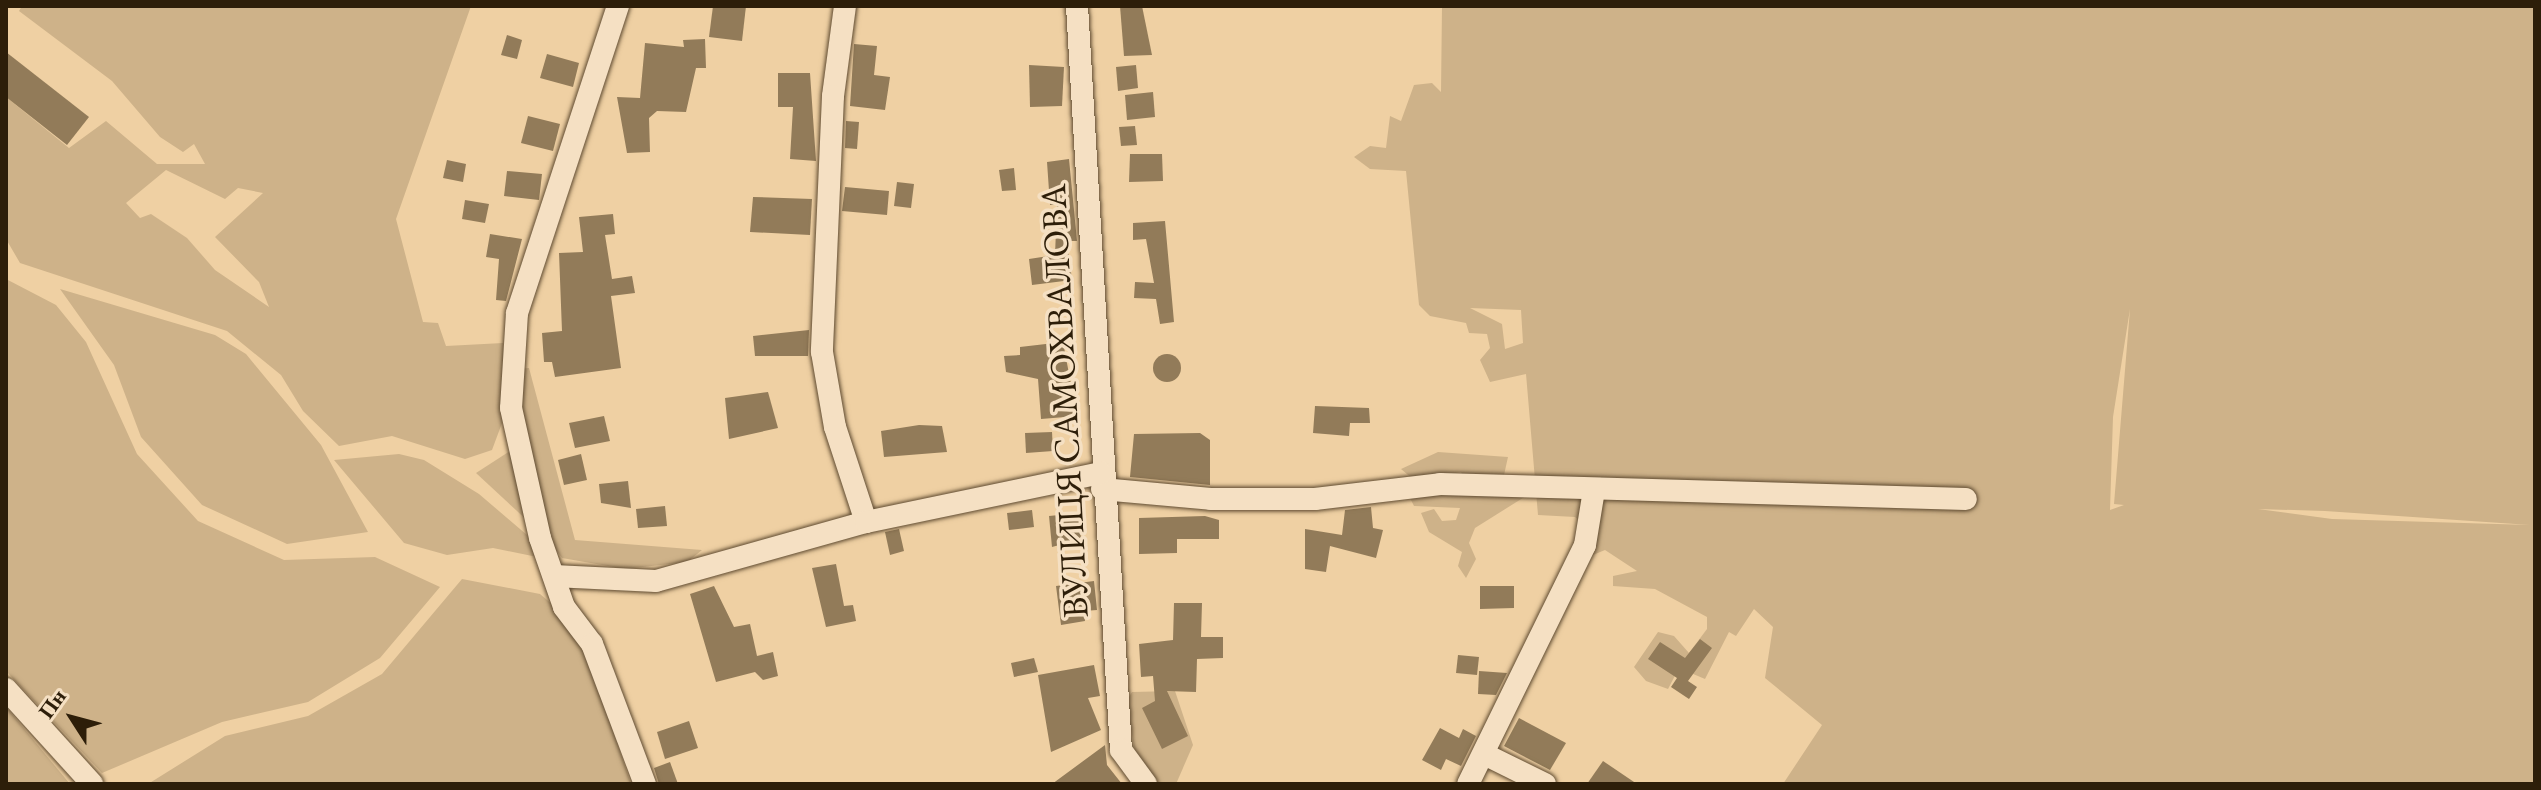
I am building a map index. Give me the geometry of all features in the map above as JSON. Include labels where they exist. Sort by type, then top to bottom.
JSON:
[{"type":"street","points":[[618,6],[541,227],[511,359],[512,431],[564,607],[592,644],[645,784]]},
{"type":"street","points":[[845,6],[831,125],[822,352],[835,427],[866,522]]},
{"type":"street","name":"ВУЛИЦЯ САМОХВАЛОВА","points":[[1077,6],[1102,481],[1121,750],[1146,784]]},
{"type":"street","points":[[554,576],[656,581],[866,522],[1102,481],[1315,499],[1440,484],[1966,499]]},
{"type":"street","points":[[1468,784],[1585,545],[1594,490]]},
{"type":"street","points":[[6,689],[92,784]]},
{"type":"street","points":[[1484,754],[1545,784]]},
{"type":"shaded area","points":[[22,6],[471,6],[396,219],[423,322],[438,323],[446,346],[503,343],[505,415],[492,450],[465,459],[392,436],[339,446],[303,411],[281,375],[227,331],[20,263],[6,239],[6,97],[69,148],[106,121],[157,164],[205,164],[194,144],[183,152],[160,137],[112,81],[19,11]],"holes":[[[166,170],[225,199],[238,188],[263,193],[215,237],[259,282],[269,307],[215,270],[187,238],[151,214],[140,218],[126,203]]]},
{"type":"shaded area","points":[[1442,6],[2535,6],[2535,784],[1783,784],[1822,725],[1765,678],[1773,627],[1754,609],[1736,636],[1729,632],[1705,679],[1679,668],[1668,689],[1646,681],[1634,667],[1658,632],[1674,636],[1689,653],[1707,629],[1707,617],[1655,589],[1613,586],[1613,576],[1637,571],[1605,550],[1588,557],[1596,534],[1575,517],[1538,515],[1526,374],[1490,382],[1480,360],[1490,348],[1487,334],[1469,333],[1466,323],[1430,316],[1419,305],[1406,171],[1370,169],[1354,157],[1370,146],[1386,148],[1390,116],[1401,121],[1414,85],[1432,83],[1441,92]],"holes":[[[1470,308],[1521,310],[1523,343],[1505,349],[1502,324]],[[2130,309],[2114,504],[2124,505],[2110,510],[2113,417]],[[2258,509],[2530,525],[2332,519]]]},
{"type":"shaded area","points":[[6,279],[56,305],[86,342],[137,454],[198,521],[284,560],[375,557],[440,587],[380,658],[308,702],[222,722],[102,773],[6,671]]},
{"type":"shaded area","points":[[60,289],[215,335],[246,354],[321,445],[368,532],[287,544],[202,505],[141,437],[114,365]]},
{"type":"shaded area","points":[[529,368],[575,540],[702,550],[687,562],[625,569],[562,558],[551,543],[518,397],[517,369]]},
{"type":"shaded area","points":[[510,451],[531,524],[476,473]]},
{"type":"shaded area","points":[[1438,452],[1508,457],[1504,475],[1526,496],[1475,528],[1469,543],[1476,559],[1466,578],[1458,566],[1462,552],[1429,532],[1421,513],[1434,509],[1442,521],[1456,520],[1460,508],[1414,506],[1406,490],[1463,476],[1461,472],[1414,480],[1401,469]]},
{"type":"shaded area","points":[[399,454],[424,460],[479,494],[534,541],[542,558],[493,548],[447,555],[404,543],[334,460]]},
{"type":"shaded area","points":[[462,579],[540,594],[560,611],[589,659],[631,784],[148,784],[225,736],[308,716],[382,674]]},
{"type":"shaded area","points":[[1175,691],[1193,745],[1176,784],[1159,784],[1137,762],[1126,702],[1132,692]]},
{"type":"shaded area","points":[[6,707],[70,784],[6,784]]},
{"type":"building","points":[[713,6],[746,6],[742,41],[709,37]]},
{"type":"building","points":[[1120,6],[1142,6],[1152,55],[1124,56]]},
{"type":"building","points":[[507,35],[522,40],[517,59],[501,55]]},
{"type":"building","points":[[705,39],[706,68],[696,68],[686,112],[657,111],[649,118],[650,152],[627,153],[617,97],[640,98],[645,43],[684,47],[683,40]]},
{"type":"building","points":[[854,44],[877,46],[874,75],[890,77],[885,110],[850,106]]},
{"type":"building","points":[[6,52],[89,117],[67,145],[6,97]]},
{"type":"building","points":[[547,54],[579,63],[573,87],[540,78]]},
{"type":"building","points":[[1029,65],[1064,67],[1062,106],[1030,107]]},
{"type":"building","points":[[1136,65],[1138,88],[1118,91],[1116,67]]},
{"type":"building","points":[[778,73],[810,73],[816,161],[790,159],[793,107],[778,107]]},
{"type":"building","points":[[1153,92],[1155,117],[1127,120],[1125,95]]},
{"type":"building","points":[[528,116],[560,124],[553,151],[521,143]]},
{"type":"building","points":[[846,121],[859,122],[857,149],[845,148]]},
{"type":"building","points":[[1135,126],[1137,145],[1121,146],[1119,127]]},
{"type":"building","points":[[1130,154],[1162,154],[1163,181],[1129,182]]},
{"type":"building","points":[[1069,159],[1077,241],[1067,241],[1072,280],[1032,285],[1029,259],[1055,255],[1057,205],[1050,205],[1047,162]]},
{"type":"building","points":[[447,160],[466,164],[463,182],[443,178]]},
{"type":"building","points":[[1014,168],[1016,190],[1002,191],[999,170]]},
{"type":"building","points":[[507,171],[542,174],[539,200],[504,196]]},
{"type":"building","points":[[897,182],[914,184],[911,208],[894,206]]},
{"type":"building","points":[[845,187],[889,191],[887,215],[842,211]]},
{"type":"building","points":[[753,197],[812,199],[810,235],[750,232]]},
{"type":"building","points":[[465,200],[489,204],[485,223],[462,219]]},
{"type":"building","points":[[613,214],[615,234],[605,235],[612,279],[632,276],[635,293],[611,296],[621,368],[555,377],[552,362],[544,362],[542,333],[562,331],[559,253],[583,252],[579,217]]},
{"type":"building","points":[[1165,221],[1174,322],[1160,324],[1156,299],[1134,298],[1135,282],[1154,283],[1146,239],[1133,240],[1133,223]]},
{"type":"building","points":[[490,234],[522,239],[506,301],[496,300],[499,259],[486,257]]},
{"type":"building","points":[[809,330],[808,356],[755,356],[753,336]]},
{"type":"building","points":[[1063,342],[1077,416],[1041,419],[1038,379],[1006,372],[1004,356],[1020,355],[1020,347]]},
{"type":"building","points":[[1167,354],[1177,358],[1181,368],[1177,378],[1167,382],[1157,378],[1153,368],[1157,358]]},
{"type":"building","points":[[768,392],[778,428],[729,439],[725,398]]},
{"type":"building","points":[[1315,406],[1369,408],[1370,423],[1350,423],[1349,436],[1313,433]]},
{"type":"building","points":[[604,416],[610,441],[575,448],[569,423]]},
{"type":"building","points":[[919,425],[942,426],[947,452],[884,457],[881,431]]},
{"type":"building","points":[[1052,432],[1053,451],[1026,453],[1025,433]]},
{"type":"building","points":[[1200,433],[1210,440],[1210,485],[1130,477],[1134,434]]},
{"type":"building","points":[[581,454],[587,480],[564,485],[558,460]]},
{"type":"building","points":[[628,481],[631,508],[601,503],[599,484]]},
{"type":"building","points":[[665,506],[667,526],[638,528],[636,509]]},
{"type":"building","points":[[1371,507],[1373,528],[1383,530],[1376,558],[1330,546],[1326,572],[1305,569],[1305,529],[1342,535],[1345,510]]},
{"type":"building","points":[[1032,510],[1034,527],[1009,530],[1007,513]]},
{"type":"building","points":[[1079,513],[1081,539],[1052,547],[1049,516]]},
{"type":"building","points":[[1205,516],[1219,520],[1219,539],[1177,539],[1177,553],[1139,554],[1139,518]]},
{"type":"building","points":[[899,529],[904,551],[890,555],[885,532]]},
{"type":"building","points":[[836,564],[844,606],[853,605],[856,621],[826,627],[812,568]]},
{"type":"building","points":[[1094,581],[1097,610],[1084,611],[1085,621],[1061,625],[1056,586]]},
{"type":"building","points":[[714,586],[734,627],[750,624],[757,656],[773,652],[778,676],[763,680],[755,672],[716,682],[690,594]]},
{"type":"building","points":[[1480,586],[1514,586],[1514,608],[1480,609]]},
{"type":"building","points":[[1174,603],[1202,603],[1201,637],[1223,637],[1223,658],[1197,659],[1196,692],[1167,691],[1188,736],[1162,749],[1142,708],[1155,701],[1153,676],[1141,677],[1139,644],[1173,640]]},
{"type":"building","points":[[1700,639],[1712,648],[1688,681],[1697,687],[1689,699],[1671,687],[1677,678],[1648,659],[1660,642],[1685,658]]},
{"type":"building","points":[[1458,655],[1479,657],[1477,675],[1456,673]]},
{"type":"building","points":[[1034,658],[1038,672],[1014,677],[1011,663]]},
{"type":"building","points":[[1094,665],[1100,696],[1088,698],[1101,730],[1051,752],[1038,675]]},
{"type":"building","points":[[1479,671],[1507,673],[1496,695],[1478,694]]},
{"type":"building","points":[[1519,718],[1566,743],[1550,770],[1504,746]]},
{"type":"building","points":[[689,721],[698,748],[665,759],[657,732]]},
{"type":"building","points":[[1440,728],[1459,738],[1463,729],[1476,736],[1461,766],[1446,759],[1441,770],[1422,760]]},
{"type":"building","points":[[1105,745],[1107,765],[1122,784],[1052,784]]},
{"type":"building","points":[[1603,761],[1637,784],[1587,784]]},
{"type":"building","points":[[670,762],[678,784],[659,784],[654,768]]}]
